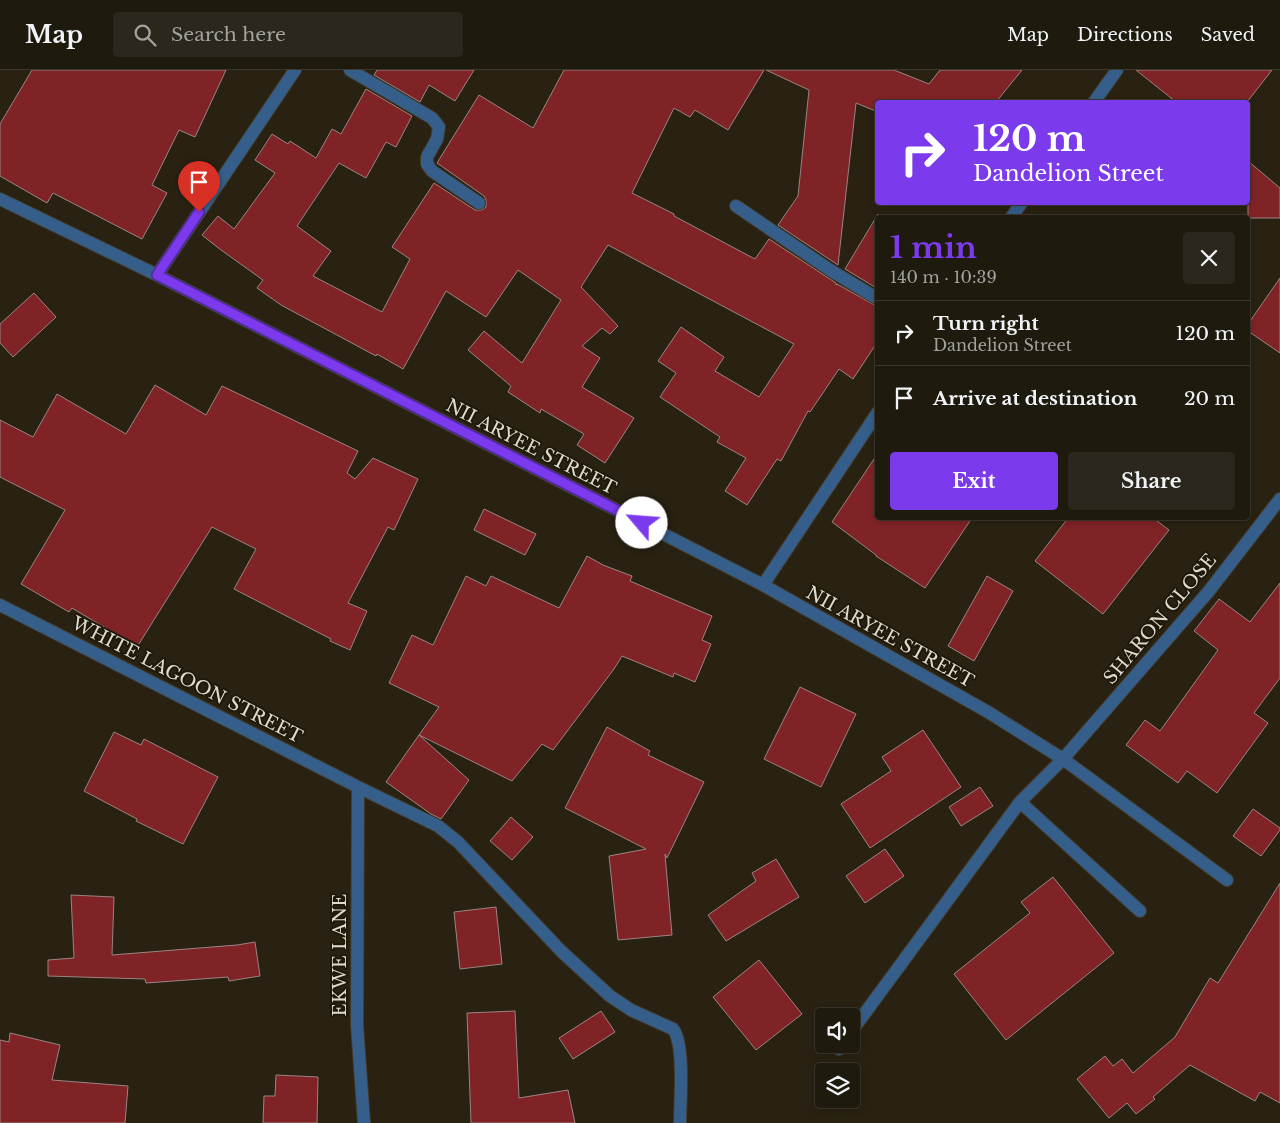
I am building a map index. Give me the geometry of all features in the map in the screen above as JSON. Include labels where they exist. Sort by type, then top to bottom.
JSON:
[{"type":"street","points":[[157,275],[295,70]]},
{"type":"street","points":[[350,70],[432,118],[439,127],[437,139],[427,157],[427,164],[432,171],[478,204]]},
{"type":"street","points":[[1096,100],[1118,70]]},
{"type":"street","name":"NII ARYEE STREET","points":[[0,199],[157,275],[763,586],[988,712],[1062,759],[1227,880]]},
{"type":"street","points":[[736,206],[830,270],[875,296]]},
{"type":"street","points":[[763,586],[875,417]]},
{"type":"street","name":"SHARON CLOSE","points":[[860,1020],[1020,802],[1062,759],[1209,591],[1280,499]]},
{"type":"street","name":"WHITE LAGOON STREET","points":[[0,605],[438,826],[458,842],[561,951],[610,996],[631,1010],[673,1029],[680,1045],[680,1123]]},
{"type":"street","name":"EKWE LANE","points":[[358,787],[357,1026],[364,1123]]},
{"type":"street","points":[[1020,802],[1140,911]]},
{"type":"building","points":[[32,70],[226,70],[195,137],[179,130],[152,185],[167,193],[142,239],[53,193],[47,203],[0,176],[0,124]]},
{"type":"building","points":[[377,70],[474,70],[455,101],[429,85],[420,102],[374,75]]},
{"type":"building","points":[[564,70],[764,70],[728,130],[695,110],[690,117],[674,108],[632,193],[755,259],[769,239],[836,283],[836,285],[875,305],[875,346],[853,379],[839,369],[810,412],[808,411],[781,461],[777,459],[747,505],[725,491],[746,458],[717,442],[720,437],[660,397],[676,373],[658,361],[681,327],[724,357],[715,371],[759,397],[794,344],[608,245],[581,287],[618,326],[610,334],[602,328],[582,346],[600,358],[582,387],[634,418],[605,463],[577,445],[584,434],[541,409],[540,413],[508,392],[511,386],[468,350],[484,331],[522,363],[561,300],[518,270],[486,317],[446,291],[403,369],[281,305],[257,288],[263,280],[202,235],[218,216],[234,229],[275,173],[255,160],[272,134],[288,144],[290,141],[316,158],[332,129],[341,134],[366,89],[412,116],[396,147],[386,142],[366,178],[339,163],[297,226],[331,251],[313,276],[382,312],[410,259],[392,247],[434,183],[475,210],[482,210],[486,207],[484,196],[437,163],[479,95],[533,128]]},
{"type":"building","points":[[766,70],[894,70],[929,84],[940,70],[1022,70],[998,100],[875,100],[875,111],[856,103],[838,265],[778,225],[798,196],[809,90]]},
{"type":"building","points":[[1136,70],[1272,70],[1249,100],[1174,100]]},
{"type":"building","points":[[1250,163],[1280,188],[1280,218],[1250,218],[1250,215],[1248,215],[1248,205],[1250,205]]},
{"type":"building","points":[[875,219],[875,287],[845,269]]},
{"type":"building","points":[[1280,278],[1280,353],[1250,332],[1250,321]]},
{"type":"building","points":[[34,293],[56,317],[13,357],[0,343],[0,324]]},
{"type":"building","points":[[155,385],[206,415],[222,386],[358,451],[347,473],[355,479],[373,458],[418,479],[394,530],[388,527],[348,603],[367,611],[350,650],[234,589],[256,549],[212,527],[137,647],[72,608],[69,612],[21,584],[65,510],[0,477],[0,420],[33,437],[57,394],[126,434]]},
{"type":"building","points":[[875,458],[875,520],[971,520],[925,588],[876,556],[832,522]]},
{"type":"building","points":[[484,509],[536,534],[525,555],[474,530]]},
{"type":"building","points":[[1066,520],[1156,520],[1169,530],[1103,614],[1035,561]]},
{"type":"building","points":[[587,556],[603,565],[632,576],[630,581],[712,616],[702,640],[711,644],[695,682],[674,673],[673,677],[622,656],[553,750],[542,744],[512,781],[419,735],[439,707],[389,683],[412,635],[433,645],[466,576],[486,586],[491,576],[559,608]]},
{"type":"building","points":[[987,576],[1013,591],[974,661],[948,646]]},
{"type":"building","points":[[1280,583],[1280,678],[1254,713],[1268,723],[1217,793],[1187,771],[1178,783],[1126,745],[1145,720],[1160,731],[1218,650],[1194,631],[1219,599],[1250,622]]},
{"type":"building","points":[[800,687],[856,714],[821,787],[764,759]]},
{"type":"building","points":[[607,727],[650,751],[648,755],[704,782],[667,858],[665,854],[672,935],[618,940],[609,856],[646,849],[565,808]]},
{"type":"building","points":[[923,730],[961,787],[870,848],[841,804],[891,771],[882,757]]},
{"type":"building","points":[[114,732],[141,745],[144,739],[218,777],[183,844],[136,821],[137,819],[84,791]]},
{"type":"building","points":[[419,735],[469,780],[441,819],[386,782]]},
{"type":"building","points":[[980,787],[993,806],[961,826],[949,807]]},
{"type":"building","points":[[1253,809],[1280,828],[1261,856],[1233,836]]},
{"type":"building","points":[[511,817],[533,837],[512,860],[490,841]]},
{"type":"building","points":[[885,849],[904,876],[865,903],[846,876]]},
{"type":"building","points":[[776,859],[799,897],[726,941],[708,915],[756,881],[752,873]]},
{"type":"building","points":[[1053,877],[1114,953],[1006,1040],[954,974],[1030,913],[1021,902]]},
{"type":"building","points":[[1280,883],[1280,1103],[1260,1092],[1255,1101],[1190,1065],[1153,1097],[1155,1099],[1136,1114],[1127,1103],[1109,1118],[1077,1079],[1105,1056],[1113,1066],[1122,1059],[1133,1073],[1175,1037],[1210,978],[1218,983]]},
{"type":"building","points":[[71,895],[114,897],[112,955],[255,942],[260,976],[229,981],[228,977],[146,983],[145,979],[48,976],[48,960],[74,958]]},
{"type":"building","points":[[496,907],[502,964],[460,969],[454,912]]},
{"type":"building","points":[[759,960],[802,1014],[756,1050],[713,997]]},
{"type":"building","points":[[515,1011],[519,1098],[568,1090],[575,1123],[471,1123],[467,1013]]},
{"type":"building","points":[[601,1011],[615,1032],[573,1059],[559,1038]]},
{"type":"building","points":[[10,1033],[60,1045],[52,1080],[128,1086],[125,1123],[0,1123],[0,1040],[9,1042]]},
{"type":"building","points":[[276,1075],[318,1077],[317,1123],[263,1123],[264,1096],[275,1096]]},
{"type":"route","points":[[199,212],[157,275],[642,523]]}]
